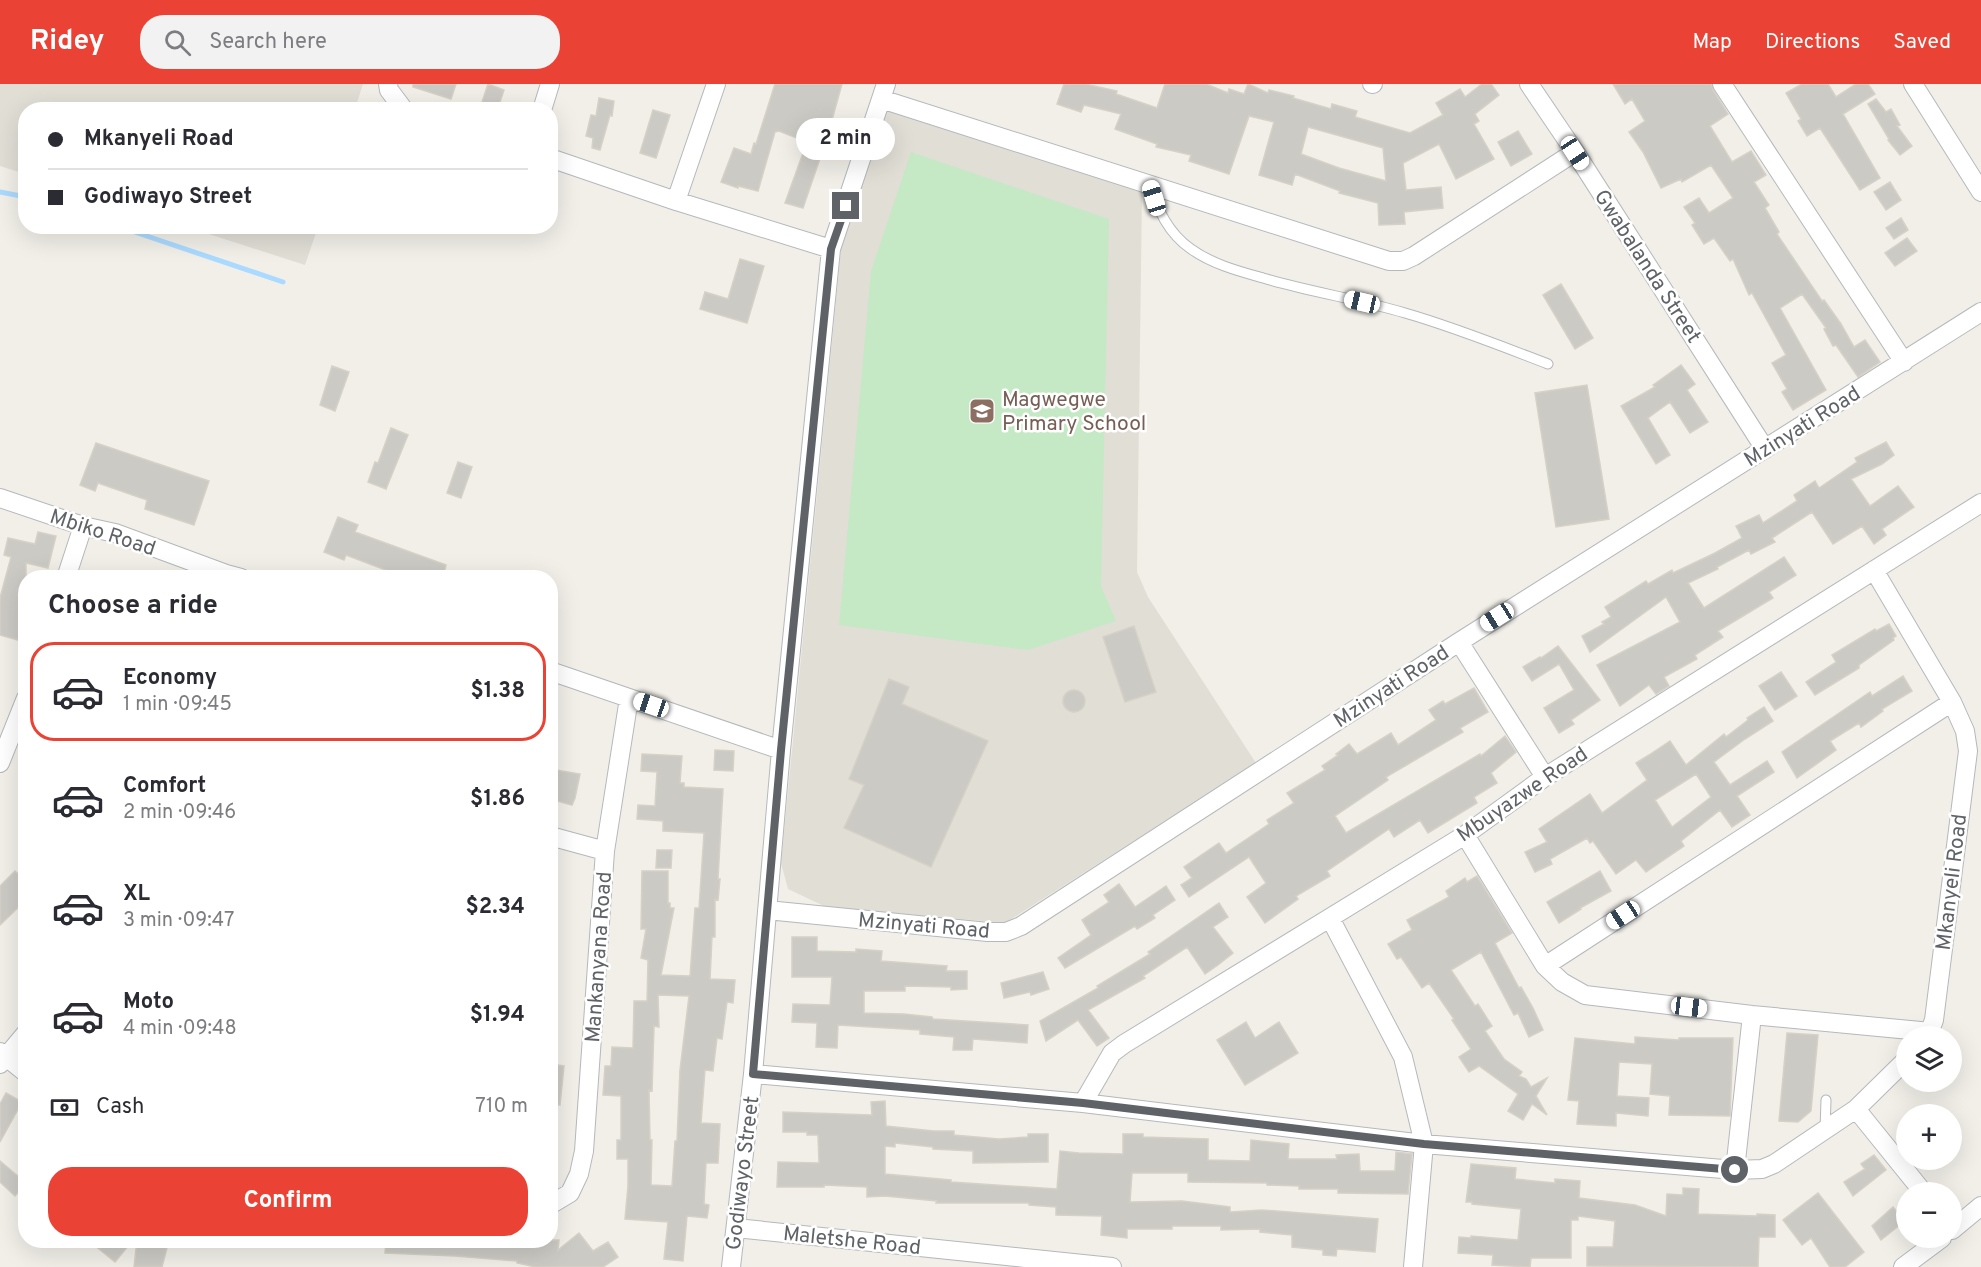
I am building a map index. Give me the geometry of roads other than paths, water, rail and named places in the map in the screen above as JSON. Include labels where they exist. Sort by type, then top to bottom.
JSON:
[{"type":"street","points":[[388,84],[389,90],[398,102]]},
{"type":"street","points":[[544,102],[550,84]]},
{"type":"street","points":[[676,201],[716,84]]},
{"type":"street","name":"Gwabalanda Street","points":[[1529,84],[1765,449]]},
{"type":"street","points":[[1722,84],[1905,362]]},
{"type":"street","points":[[1913,84],[1981,192]]},
{"type":"street","points":[[883,91],[1150,185],[1389,261],[1403,261],[1575,153]]},
{"type":"street","name":"Godiwayo Street","points":[[731,1267],[753,1074],[781,750],[831,249],[883,91]]},
{"type":"street","points":[[558,161],[676,201],[831,249]]},
{"type":"street","name":"Mzinyati Road","points":[[767,910],[988,932],[1006,932],[1021,926],[1459,642],[1981,312]]},
{"type":"street","name":"Mbiko Road","points":[[0,498],[83,526],[115,533],[215,570]]},
{"type":"street","name":"Mbuyazwe Road","points":[[1083,1103],[1112,1053],[1465,835],[1545,777],[1981,503]]},
{"type":"street","points":[[69,570],[83,526]]},
{"type":"street","name":"Mkanyeli Road","points":[[1874,570],[1952,702],[1965,731],[1968,751],[1931,1026]]},
{"type":"street","points":[[1459,642],[1545,777]]},
{"type":"street","points":[[558,674],[781,750]]},
{"type":"street","name":"Mankanyana Road","points":[[558,1200],[570,1193],[579,1174],[584,1151],[605,851],[629,698]]},
{"type":"street","points":[[1545,966],[1952,702]]},
{"type":"street","points":[[0,763],[18,718]]},
{"type":"street","points":[[1465,835],[1545,966],[1563,982],[1585,995],[1896,1030]]},
{"type":"street","points":[[558,838],[605,851]]},
{"type":"street","points":[[1330,918],[1403,1057],[1424,1144],[1413,1267]]},
{"type":"street","points":[[1735,1170],[1752,1015]]},
{"type":"street","points":[[18,1041],[2,1058],[18,1068]]},
{"type":"street","points":[[753,1074],[1083,1103],[1424,1144],[1735,1170],[1762,1169],[1774,1164],[1856,1109],[1896,1070]]},
{"type":"street","points":[[1856,1109],[1915,1182]]},
{"type":"street","points":[[1962,1221],[1981,1206]]},
{"type":"street","name":"Maletshe Road","points":[[736,1228],[1113,1267]]},
{"type":"street","points":[[1903,1267],[1927,1248]]},
{"type":"lane","points":[[1150,185],[1158,210],[1170,230],[1191,249],[1232,269],[1404,312],[1469,333],[1548,364]]},
{"type":"lane","points":[[1825,1130],[1826,1100]]},
{"type":"waterway","points":[[0,192],[18,195]]},
{"type":"waterway","points":[[141,234],[283,282]]},
{"type":"place","name":"Magwegwe Primary School","points":[[982,411]]}]
